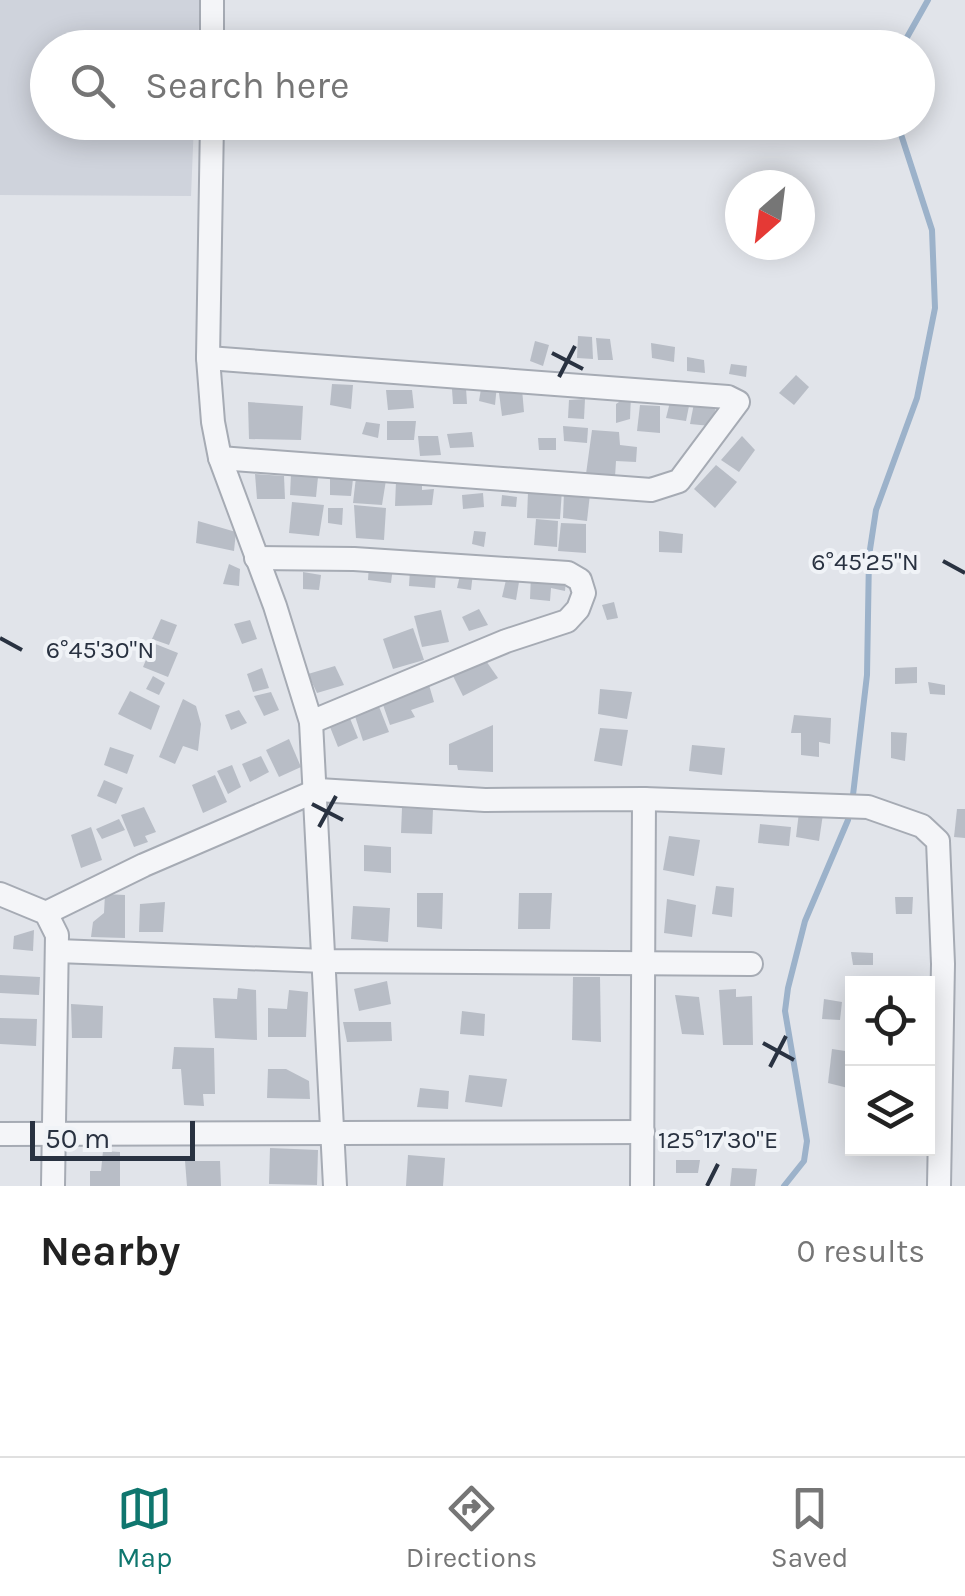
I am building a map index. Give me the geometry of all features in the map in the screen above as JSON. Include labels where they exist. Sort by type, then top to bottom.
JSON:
[{"type":"street","points":[[212,0],[212,30]]},
{"type":"street","points":[[212,140],[208,358],[220,458],[311,722],[318,790],[334,1186]]},
{"type":"street","points":[[208,358],[728,397],[738,402],[679,480],[661,489],[220,458]]},
{"type":"street","points":[[256,558],[354,559],[568,573],[580,580],[584,592],[578,609],[567,621],[506,641],[311,722]]},
{"type":"street","points":[[46,913],[318,790],[484,800],[644,799],[868,807],[922,826],[938,841],[943,964],[939,1186]]},
{"type":"street","points":[[642,1186],[644,799]]},
{"type":"street","points":[[0,894],[46,913],[56,925],[52,1186]]},
{"type":"street","points":[[57,951],[325,961],[751,964]]},
{"type":"street","points":[[0,1134],[643,1132]]},
{"type":"shaded area","points":[[0,0],[200,0],[199,30],[30,30],[30,140],[193,140],[191,196],[0,195]]},
{"type":"building","points":[[578,336],[592,337],[593,359],[577,358]]},
{"type":"building","points":[[596,338],[610,339],[613,360],[598,360]]},
{"type":"building","points":[[535,341],[549,345],[543,366],[530,361]]},
{"type":"building","points":[[651,343],[675,347],[674,362],[652,358]]},
{"type":"building","points":[[687,357],[704,360],[705,373],[687,371]]},
{"type":"building","points":[[731,364],[747,366],[746,377],[729,374]]},
{"type":"building","points":[[796,375],[809,387],[794,405],[779,393]]},
{"type":"building","points":[[482,383],[497,385],[495,405],[479,401]]},
{"type":"building","points":[[332,384],[353,385],[351,409],[330,405]]},
{"type":"building","points":[[466,388],[467,404],[453,404],[452,389]]},
{"type":"building","points":[[522,389],[524,412],[502,416],[499,393]]},
{"type":"building","points":[[386,390],[412,390],[414,408],[388,410]]},
{"type":"building","points":[[631,394],[630,419],[616,423],[616,404]]},
{"type":"building","points":[[585,399],[584,419],[568,418],[569,400]]},
{"type":"building","points":[[248,402],[303,406],[301,440],[249,439]]},
{"type":"building","points":[[670,402],[689,406],[686,421],[666,418]]},
{"type":"building","points":[[694,403],[716,407],[711,426],[690,424]]},
{"type":"building","points":[[640,405],[660,406],[660,433],[637,431]]},
{"type":"building","points":[[387,421],[416,421],[414,440],[387,440]]},
{"type":"building","points":[[366,422],[380,424],[378,438],[362,434]]},
{"type":"building","points":[[563,426],[588,428],[587,443],[564,441]]},
{"type":"building","points":[[592,430],[619,432],[620,445],[637,447],[636,462],[616,461],[615,477],[586,474]]},
{"type":"building","points":[[472,432],[474,447],[450,448],[447,434]]},
{"type":"building","points":[[418,436],[438,436],[441,455],[420,456]]},
{"type":"building","points":[[742,436],[755,450],[739,472],[721,460]]},
{"type":"building","points":[[538,438],[556,438],[556,450],[539,450]]},
{"type":"building","points":[[716,465],[737,482],[715,508],[694,489]]},
{"type":"building","points":[[255,474],[284,476],[285,499],[257,499]]},
{"type":"building","points":[[291,474],[318,477],[316,497],[290,495]]},
{"type":"building","points":[[356,477],[386,480],[382,505],[353,503]]},
{"type":"building","points":[[330,478],[353,479],[351,496],[330,495]]},
{"type":"building","points":[[396,481],[422,481],[422,490],[434,489],[432,505],[395,506]]},
{"type":"building","points":[[562,490],[560,519],[527,518],[528,492]]},
{"type":"building","points":[[564,492],[590,494],[587,521],[563,518]]},
{"type":"building","points":[[483,493],[484,507],[463,509],[462,495]]},
{"type":"building","points":[[502,495],[517,497],[516,507],[501,506]]},
{"type":"building","points":[[292,502],[324,505],[319,536],[289,533]]},
{"type":"building","points":[[354,505],[386,508],[384,540],[356,538]]},
{"type":"building","points":[[328,508],[343,508],[342,525],[328,523]]},
{"type":"building","points":[[536,519],[558,521],[557,547],[534,545]]},
{"type":"building","points":[[198,521],[236,532],[234,551],[196,543]]},
{"type":"building","points":[[561,523],[586,524],[586,553],[558,551]]},
{"type":"building","points":[[474,531],[486,532],[484,547],[472,544]]},
{"type":"building","points":[[659,531],[683,534],[682,553],[659,552]]},
{"type":"building","points":[[229,564],[240,569],[239,586],[223,584]]},
{"type":"building","points":[[369,564],[393,567],[391,583],[368,580]]},
{"type":"building","points":[[410,570],[436,574],[435,588],[409,586]]},
{"type":"building","points":[[461,571],[473,573],[471,590],[457,588]]},
{"type":"building","points":[[303,572],[321,575],[319,590],[303,589]]},
{"type":"building","points":[[531,574],[566,579],[565,591],[551,588],[550,601],[530,599]]},
{"type":"building","points":[[506,580],[519,582],[516,600],[502,597]]},
{"type":"building","points":[[614,602],[618,618],[607,620],[602,605]]},
{"type":"building","points":[[479,609],[488,625],[469,631],[462,617]]},
{"type":"building","points":[[441,610],[449,642],[422,647],[414,616]]},
{"type":"building","points":[[161,619],[177,625],[169,645],[152,639]]},
{"type":"building","points":[[250,620],[257,639],[242,644],[234,624]]},
{"type":"building","points":[[413,628],[424,660],[393,669],[383,639]]},
{"type":"building","points":[[153,643],[178,653],[168,677],[143,667]]},
{"type":"building","points":[[484,658],[498,678],[463,696],[453,676]]},
{"type":"building","points":[[335,666],[344,685],[317,693],[308,674]]},
{"type":"building","points":[[917,667],[917,683],[895,684],[895,668]]},
{"type":"building","points":[[262,668],[269,688],[253,692],[247,674]]},
{"type":"building","points":[[153,676],[165,683],[159,695],[146,689]]},
{"type":"building","points":[[928,682],[945,685],[945,695],[930,694]]},
{"type":"building","points":[[429,685],[434,702],[411,710],[415,717],[390,725],[381,699]]},
{"type":"building","points":[[600,689],[632,692],[627,719],[598,714]]},
{"type":"building","points":[[130,691],[160,706],[151,730],[118,714]]},
{"type":"building","points":[[271,692],[279,710],[264,716],[254,696]]},
{"type":"building","points":[[183,699],[196,706],[201,724],[198,751],[183,746],[175,764],[159,757]]},
{"type":"building","points":[[378,704],[389,732],[363,741],[354,713]]},
{"type":"building","points":[[239,710],[247,723],[231,730],[225,715]]},
{"type":"building","points":[[794,715],[831,718],[830,744],[819,742],[819,757],[801,755],[801,733],[791,733]]},
{"type":"building","points":[[349,716],[358,738],[338,747],[330,727]]},
{"type":"building","points":[[493,725],[493,772],[458,770],[457,765],[449,765],[449,744]]},
{"type":"building","points":[[600,728],[628,730],[622,766],[594,761]]},
{"type":"building","points":[[891,732],[907,733],[905,761],[891,758]]},
{"type":"building","points":[[289,739],[301,767],[279,777],[266,750]]},
{"type":"building","points":[[692,745],[725,748],[722,775],[689,771]]},
{"type":"building","points":[[110,747],[134,755],[127,774],[104,765]]},
{"type":"building","points":[[261,756],[269,772],[250,782],[242,764]]},
{"type":"building","points":[[232,765],[241,787],[228,794],[217,771]]},
{"type":"building","points":[[215,775],[227,802],[203,813],[192,785]]},
{"type":"building","points":[[104,780],[123,788],[116,804],[97,796]]},
{"type":"building","points":[[144,807],[156,832],[145,836],[148,842],[134,847],[121,815]]},
{"type":"building","points":[[402,808],[433,809],[432,834],[401,833]]},
{"type":"building","points":[[957,809],[965,809],[965,838],[954,837]]},
{"type":"building","points":[[799,812],[823,814],[819,841],[796,837]]},
{"type":"building","points":[[119,819],[125,830],[102,839],[96,829]]},
{"type":"building","points":[[760,824],[791,827],[789,846],[758,843]]},
{"type":"building","points":[[91,827],[102,860],[81,868],[71,835]]},
{"type":"building","points":[[669,836],[700,840],[694,876],[663,870]]},
{"type":"building","points":[[364,845],[391,847],[391,873],[364,871]]},
{"type":"building","points":[[716,886],[734,888],[732,917],[712,914]]},
{"type":"building","points":[[417,893],[443,893],[442,929],[417,927]]},
{"type":"building","points":[[519,893],[552,893],[550,929],[518,929]]},
{"type":"building","points":[[105,894],[125,895],[125,938],[91,937],[93,922],[104,913]]},
{"type":"building","points":[[895,897],[913,897],[912,914],[896,914]]},
{"type":"building","points":[[667,899],[696,905],[692,937],[664,933]]},
{"type":"building","points":[[165,902],[163,932],[139,932],[140,904]]},
{"type":"building","points":[[353,906],[390,908],[388,942],[351,939]]},
{"type":"building","points":[[34,930],[33,951],[13,949],[14,936]]},
{"type":"building","points":[[851,952],[873,953],[873,965],[853,965]]},
{"type":"building","points":[[0,975],[40,977],[39,995],[0,993]]},
{"type":"building","points":[[573,977],[600,977],[601,1042],[572,1040]]},
{"type":"building","points":[[387,981],[391,1004],[359,1011],[354,989]]},
{"type":"building","points":[[238,988],[256,990],[257,1040],[215,1038],[213,998],[237,999]]},
{"type":"building","points":[[736,989],[736,997],[752,996],[753,1045],[723,1045],[719,990]]},
{"type":"building","points":[[289,990],[308,992],[306,1037],[268,1037],[268,1008],[287,1009]]},
{"type":"building","points":[[675,995],[699,997],[704,1035],[682,1034]]},
{"type":"building","points":[[824,999],[842,1002],[840,1020],[822,1019]]},
{"type":"building","points":[[71,1004],[103,1006],[102,1038],[72,1038]]},
{"type":"building","points":[[462,1011],[485,1014],[484,1036],[460,1034]]},
{"type":"building","points":[[0,1018],[37,1019],[36,1046],[0,1044]]},
{"type":"building","points":[[343,1022],[391,1022],[392,1041],[347,1042]]},
{"type":"building","points":[[174,1047],[214,1048],[215,1094],[203,1094],[204,1106],[184,1105],[181,1069],[172,1069]]},
{"type":"building","points":[[832,1049],[845,1051],[845,1087],[828,1083]]},
{"type":"building","points":[[268,1069],[286,1069],[309,1081],[310,1099],[267,1098]]},
{"type":"building","points":[[469,1075],[507,1079],[502,1107],[465,1102]]},
{"type":"building","points":[[420,1088],[449,1091],[448,1109],[417,1107]]},
{"type":"building","points":[[270,1148],[318,1150],[317,1185],[269,1184]]},
{"type":"building","points":[[103,1151],[120,1152],[120,1186],[90,1186],[90,1171],[101,1171]]},
{"type":"building","points":[[408,1155],[445,1158],[443,1186],[406,1186]]},
{"type":"building","points":[[676,1160],[700,1160],[698,1173],[676,1173]]},
{"type":"building","points":[[185,1161],[220,1161],[221,1186],[187,1186]]},
{"type":"building","points":[[732,1168],[757,1169],[755,1186],[730,1186]]},
{"type":"waterway","points":[[911,30],[928,0]]},
{"type":"waterway","points":[[853,795],[867,675],[869,556],[876,510],[917,398],[935,308],[932,230],[903,140]]},
{"type":"waterway","points":[[784,1186],[804,1161],[807,1141],[785,1011],[788,988],[805,921],[848,820]]}]
